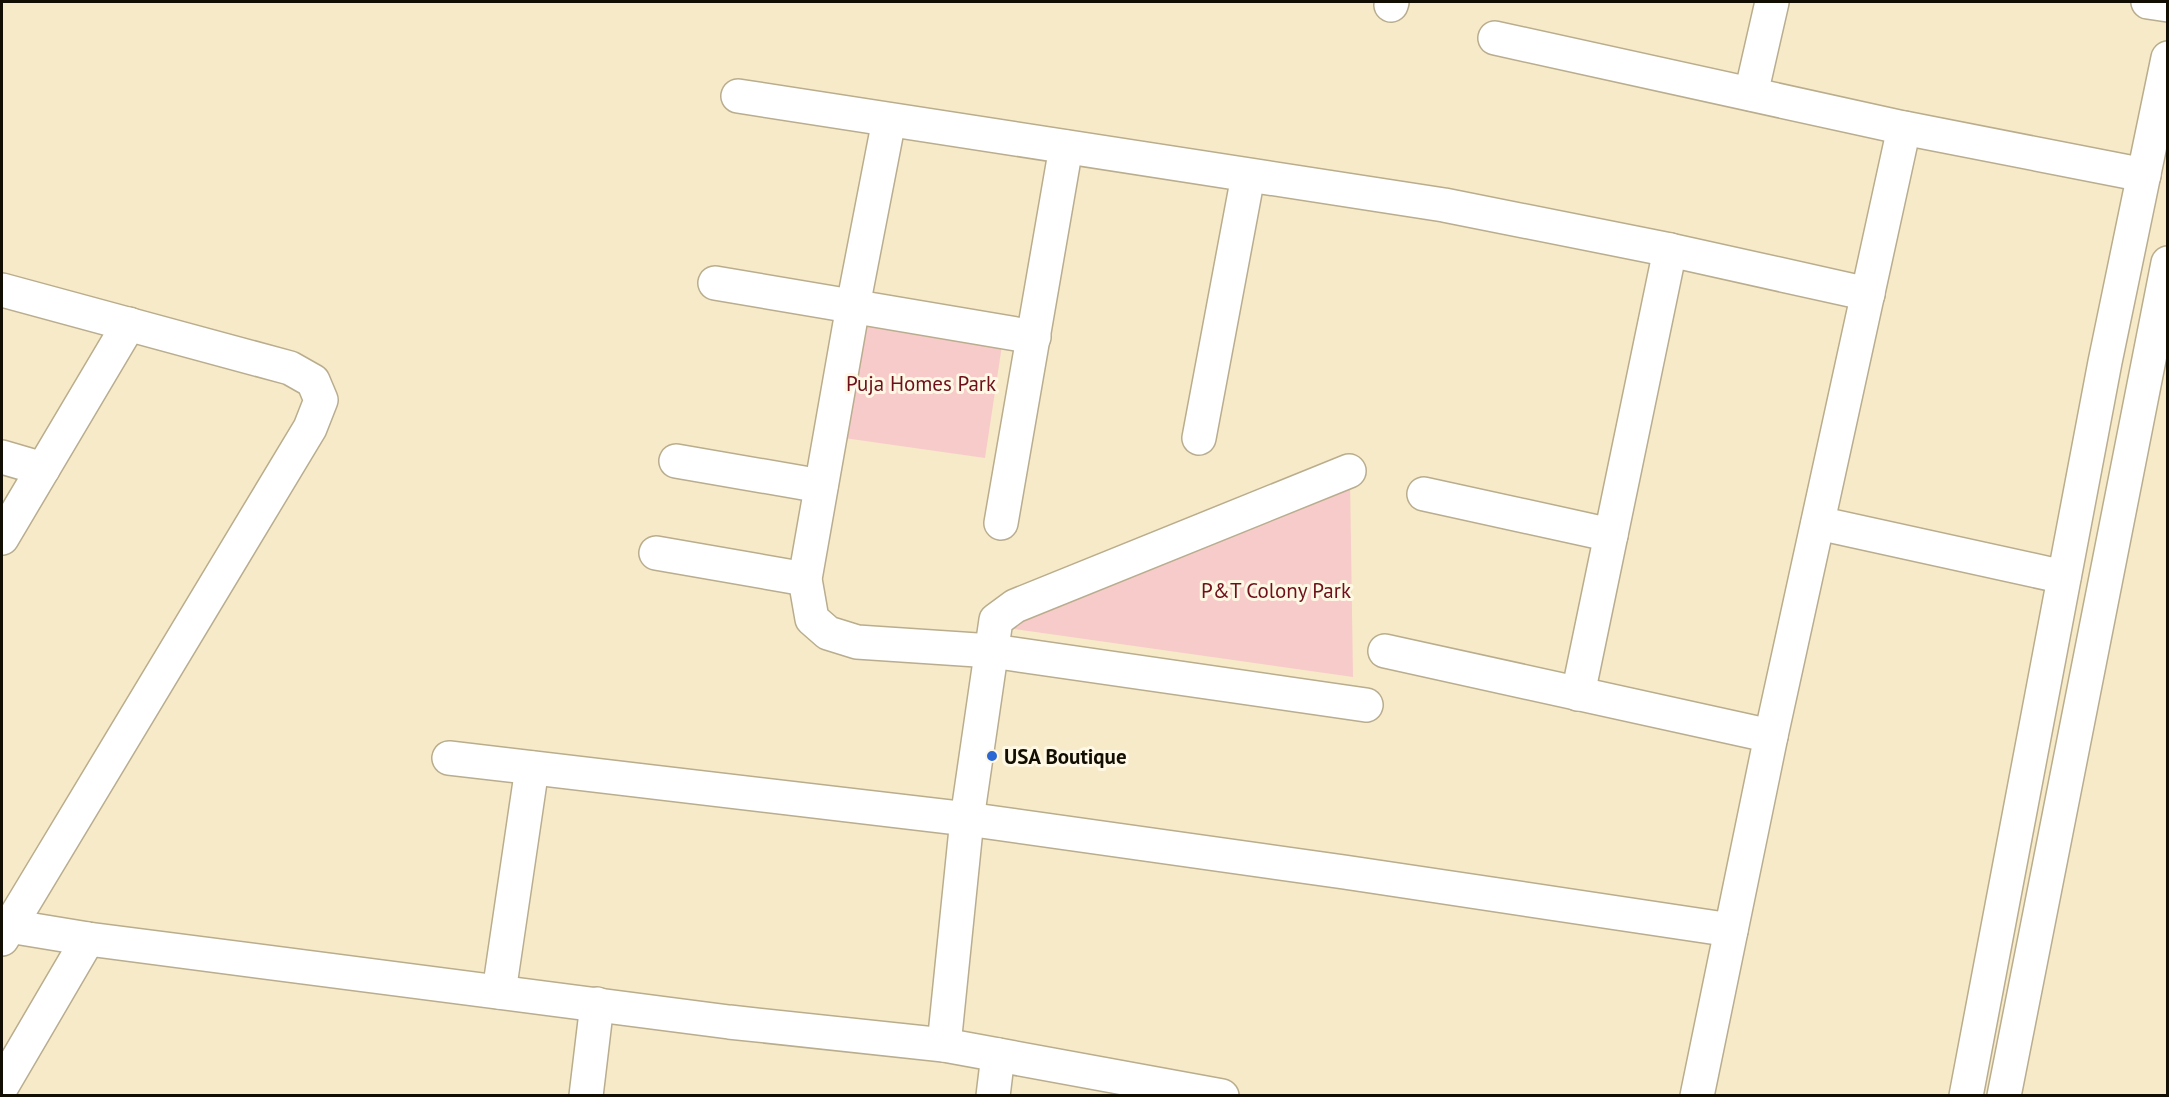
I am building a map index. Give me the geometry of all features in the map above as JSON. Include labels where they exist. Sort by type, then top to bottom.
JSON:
[{"type":"street","points":[[1751,94],[1772,2]]},
{"type":"street","points":[[2148,2],[2168,5]]},
{"type":"street","points":[[1495,38],[1904,128],[2144,175]]},
{"type":"street","points":[[1966,1095],[2064,577],[2168,58]]},
{"type":"street","points":[[738,96],[1431,204],[1670,250],[1868,294]]},
{"type":"street","points":[[889,120],[853,306],[805,579],[812,619],[828,633],[857,642],[992,651],[1366,705]]},
{"type":"street","points":[[1697,1095],[1771,736],[1904,128]]},
{"type":"street","points":[[1001,524],[1066,147]]},
{"type":"street","points":[[1199,438],[1248,176]]},
{"type":"street","points":[[1578,694],[1670,250]]},
{"type":"street","points":[[2004,1095],[2153,410],[2168,263]]},
{"type":"street","points":[[715,283],[1034,337]]},
{"type":"street","points":[[2,290],[290,368],[313,381],[321,400],[310,428],[5,932],[88,939],[729,1022],[944,1045],[1222,1095]]},
{"type":"street","points":[[2,538],[129,324]]},
{"type":"street","points":[[2,457],[43,469]]},
{"type":"street","points":[[676,461],[821,486]]},
{"type":"street","points":[[944,1045],[967,819],[996,620],[1015,606],[1348,471]]},
{"type":"street","points":[[1424,494],[1611,535]]},
{"type":"street","points":[[1818,522],[2064,577]]},
{"type":"street","points":[[656,553],[805,579]]},
{"type":"street","points":[[1384,651],[1771,736]]},
{"type":"street","points":[[449,758],[967,819],[1731,930]]},
{"type":"street","points":[[500,992],[532,768]]},
{"type":"street","points":[[2,1086],[88,939]]},
{"type":"street","points":[[586,1095],[597,1004]]},
{"type":"street","points":[[993,1095],[998,1055]]},
{"type":"green space","name":"Puja Homes Park","points":[[853,306],[1004,332],[985,458],[830,436]]},
{"type":"green space","name":"P&T Colony Park","points":[[1350,479],[1353,677],[1007,628],[1009,618]]},
{"type":"place","name":"USA Boutique","points":[[992,756]]}]
